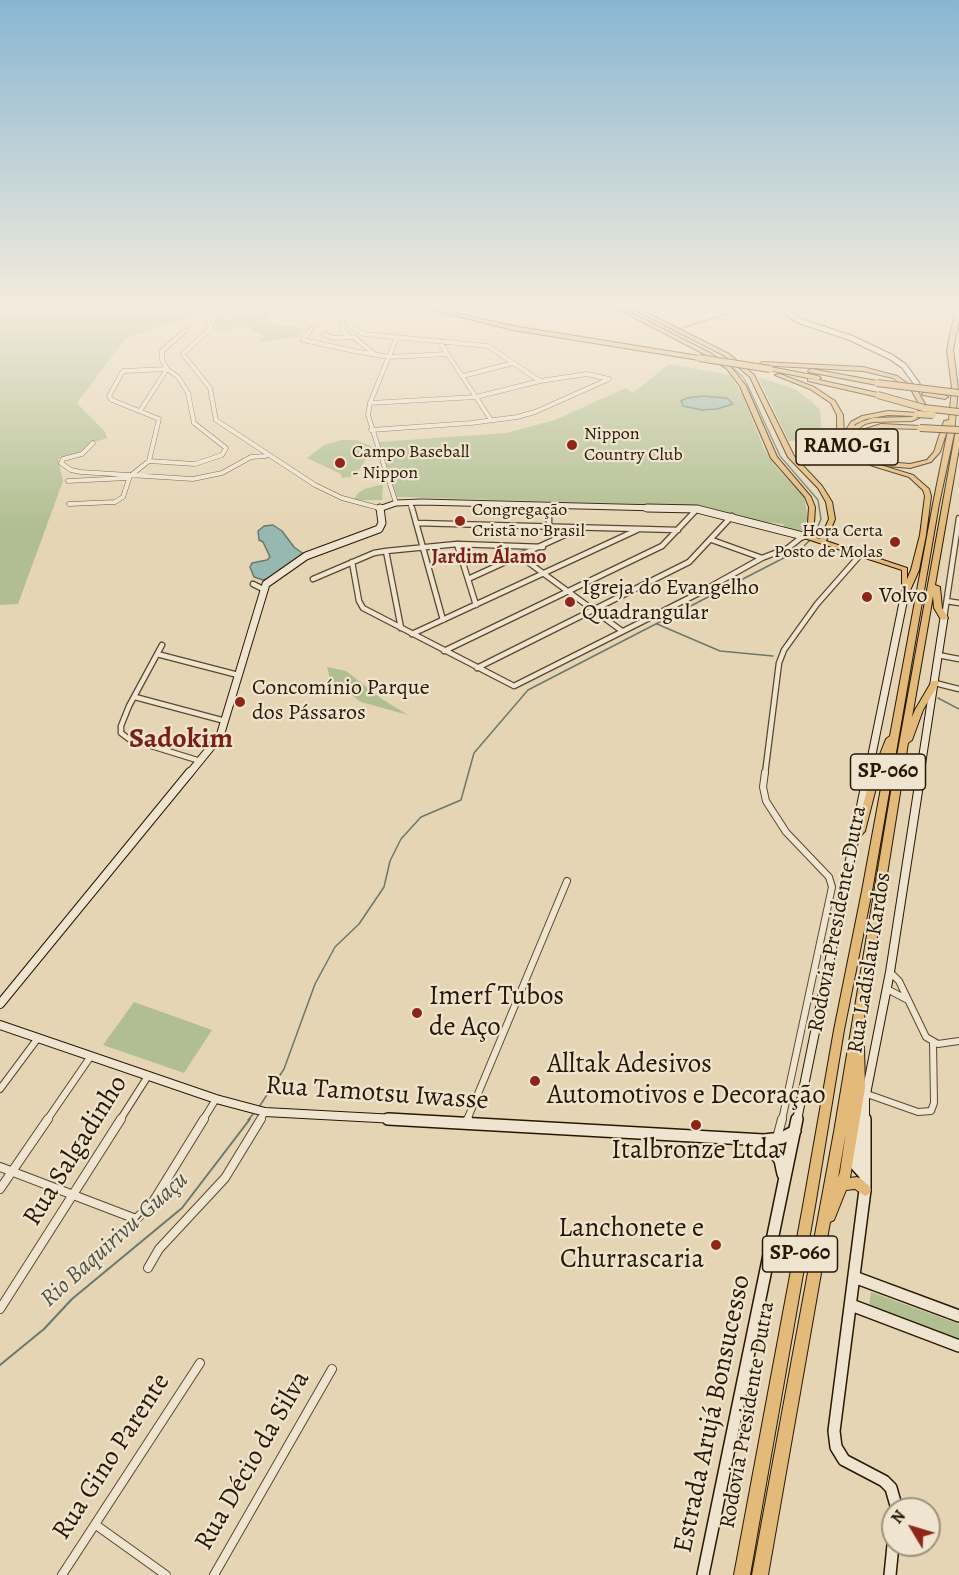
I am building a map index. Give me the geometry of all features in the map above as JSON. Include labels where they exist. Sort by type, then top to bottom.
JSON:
[{"type":"highway","points":[[793,380],[812,388],[833,402],[840,415],[840,433],[846,439]]},
{"type":"highway","points":[[815,380],[848,387],[944,391],[958,395]]},
{"type":"highway","points":[[841,380],[877,388],[958,395]]},
{"type":"highway","points":[[901,380],[914,390],[922,404],[921,415],[904,420],[873,420],[854,429],[858,449],[872,459],[903,466],[924,463],[934,457],[958,395]]},
{"type":"highway","name":"Rodovia Presidente Dutra","points":[[742,1575],[810,1206],[839,1030],[867,891],[958,395],[954,380]]},
{"type":"highway","points":[[877,388],[924,408],[959,414]]},
{"type":"highway","name":"RAMO-G1","points":[[905,593],[915,570],[923,536],[928,496],[923,485],[911,476],[860,459],[850,451],[846,439],[849,427],[858,420],[880,414],[959,414]]},
{"type":"highway","points":[[855,439],[861,432],[876,427],[959,430]]},
{"type":"highway","name":"Rodovia Presidente Dutra","points":[[760,1575],[791,1392],[821,1240],[901,756],[959,430]]},
{"type":"highway","points":[[951,474],[959,462]]},
{"type":"highway","points":[[935,567],[938,574],[936,597],[944,618]]},
{"type":"highway","points":[[901,756],[919,710],[935,683]]},
{"type":"highway","points":[[855,837],[860,831],[874,780],[896,729]]},
{"type":"highway","points":[[821,1240],[846,1172],[859,1074],[858,1027]]},
{"type":"highway","points":[[859,1074],[866,1096]]},
{"type":"highway","points":[[842,1184],[857,1183],[866,1190]]},
{"type":"main road","points":[[739,380],[774,458],[808,497],[812,507],[812,523],[806,537],[905,569],[905,593]]},
{"type":"main road","points":[[754,380],[791,457],[820,487],[829,502],[832,519],[820,541]]},
{"type":"street","points":[[69,504],[118,501],[125,494],[130,477],[149,461],[159,419],[109,398],[118,380]]},
{"type":"street","points":[[140,411],[160,380]]},
{"type":"street","points":[[149,461],[195,465],[222,454],[226,448],[194,423],[188,393],[180,380]]},
{"type":"street","points":[[204,380],[210,388],[216,420],[271,457],[336,495],[379,508],[410,502],[697,509],[732,516],[806,537]]},
{"type":"street","points":[[379,380],[370,403],[368,415],[396,503]]},
{"type":"street","points":[[466,380],[491,420]]},
{"type":"street","points":[[370,403],[476,397],[544,380]]},
{"type":"street","points":[[371,430],[491,420],[528,414],[606,380]]},
{"type":"street","points":[[914,380],[917,384]]},
{"type":"street","points":[[389,402],[391,409]]},
{"type":"street","points":[[93,443],[82,454],[63,459],[61,463],[66,468],[81,472],[130,477]]},
{"type":"street","points":[[68,481],[130,477],[204,478],[222,473],[251,457],[260,455],[271,457]]},
{"type":"street","points":[[410,502],[442,620]]},
{"type":"street","points":[[549,506],[549,526]]},
{"type":"street","points":[[0,1004],[220,736],[263,589],[274,577],[306,556],[380,529],[382,523],[379,508]]},
{"type":"street","points":[[444,651],[662,546],[697,509]]},
{"type":"street","points":[[477,668],[689,562],[732,516]]},
{"type":"street","points":[[944,618],[959,518]]},
{"type":"street","points":[[416,523],[678,530]]},
{"type":"street","points":[[468,579],[543,547],[581,527]]},
{"type":"street","points":[[412,634],[639,529]]},
{"type":"street","points":[[352,562],[360,605],[510,685],[516,685],[806,537]]},
{"type":"street","points":[[712,540],[762,558]]},
{"type":"street","points":[[457,544],[476,605]]},
{"type":"street","points":[[313,579],[352,562],[386,551],[457,544],[543,547]]},
{"type":"street","points":[[386,551],[401,628]]},
{"type":"street","points":[[776,1139],[780,1135],[832,887],[829,877],[786,832],[766,801],[763,787],[778,685],[778,663],[783,650],[817,604],[861,554]]},
{"type":"street","points":[[521,557],[622,631]]},
{"type":"street","points":[[253,584],[263,589]]},
{"type":"street","name":"Estrada Arujá Bonsucesso","points":[[704,1575],[905,593]]},
{"type":"street","points":[[947,601],[959,603]]},
{"type":"street","name":"Rua Ladislau Kardos","points":[[866,1190],[865,1175],[856,1165],[866,1096],[890,972],[944,618]]},
{"type":"street","points":[[162,645],[121,726],[122,736],[200,761]]},
{"type":"street","points":[[157,654],[238,675]]},
{"type":"street","points":[[938,655],[959,660]]},
{"type":"street","points":[[935,683],[959,689]]},
{"type":"street","points":[[135,697],[225,721]]},
{"type":"street","points":[[466,1123],[567,881]]},
{"type":"street","points":[[890,972],[899,981],[924,1034],[933,1042],[941,1044],[959,1041]]},
{"type":"street","points":[[887,989],[906,999]]},
{"type":"street","name":"Rua Tamotsu Iwasse","points":[[0,1025],[216,1099],[265,1112],[764,1140],[776,1139],[795,1131]]},
{"type":"street","points":[[0,1089],[38,1038]]},
{"type":"street","points":[[866,1096],[918,1112],[931,1111],[934,1103],[933,1042]]},
{"type":"street","points":[[0,1189],[91,1056]]},
{"type":"street","name":"Rua Salgadinho","points":[[0,1309],[74,1196],[148,1076]]},
{"type":"street","points":[[0,1167],[131,1219],[140,1217],[151,1205],[216,1099]]},
{"type":"street","points":[[148,1268],[159,1249],[225,1178],[265,1112]]},
{"type":"street","points":[[764,1140],[780,1160],[784,1177]]},
{"type":"street","points":[[866,1190],[834,1438],[836,1447],[844,1460],[877,1476],[891,1488],[894,1497]]},
{"type":"street","points":[[854,1277],[959,1316]]},
{"type":"street","points":[[851,1305],[959,1346]]},
{"type":"street","name":"Rua Gino Parente","points":[[62,1575],[200,1363]]},
{"type":"street","name":"Rua Décio da Silva","points":[[214,1575],[332,1369]]},
{"type":"street","points":[[96,1525],[166,1575]]},
{"type":"street","points":[[890,1575],[892,1557]]},
{"type":"green space","points":[[0,380],[94,380],[77,403],[105,432],[107,438],[92,443],[77,454],[58,459],[63,481],[18,604],[0,605]]},
{"type":"green space","name":"Nippon Country Club","points":[[649,380],[733,380],[742,394],[764,449],[776,467],[804,497],[808,518],[801,531],[785,529],[783,524],[762,522],[703,506],[397,497],[379,442],[506,433],[555,420],[626,388],[633,393]]},
{"type":"green space","points":[[760,380],[769,380],[795,389],[820,410],[822,440],[789,441]]},
{"type":"green space","name":"Campo Baseball - Nippon","points":[[342,440],[357,440],[371,446],[372,450],[355,476],[342,478],[341,474],[307,458],[324,445]]},
{"type":"green space","points":[[383,484],[382,500],[354,500],[357,494],[364,489]]},
{"type":"green space","points":[[327,667],[346,671],[382,699],[408,715],[361,702],[330,679]]},
{"type":"green space","points":[[134,1002],[212,1030],[184,1073],[103,1045]]},
{"type":"green space","points":[[871,1292],[959,1324],[959,1340],[869,1306]]},
{"type":"water","points":[[702,396],[727,398],[733,404],[717,409],[702,410],[683,406],[681,401]]},
{"type":"water","points":[[273,525],[305,555],[263,580],[254,577],[250,567],[252,563],[267,560],[270,557],[263,542],[259,540],[258,531],[264,526]]},
{"type":"waterway","name":"Rio Baquirivu-Guaçu","points":[[259,1107],[284,1069],[315,984],[335,947],[359,924],[384,887],[390,861],[401,839],[421,817],[461,800],[474,753],[528,690],[801,549],[814,536],[821,519],[818,500],[780,456],[745,380]]},
{"type":"waterway","points":[[657,624],[720,651],[773,656]]},
{"type":"waterway","points":[[938,698],[959,709]]},
{"type":"waterway","name":"Rio Baquirivu-Guaçu","points":[[248,1120],[254,1113]]},
{"type":"waterway","name":"Rio Baquirivu-Guaçu","points":[[0,1365],[44,1329],[72,1299],[182,1208],[250,1119]]},
{"type":"place","name":"Nippon Country Club","points":[[572,445]]},
{"type":"place","name":"Campo Baseball - Nippon","points":[[340,463]]},
{"type":"place","name":"Congregação Cristã no Brasil","points":[[460,521]]},
{"type":"place","name":"Hora Certa Posto de Molas","points":[[895,542]]},
{"type":"place","name":"Volvo","points":[[867,597]]},
{"type":"place","name":"Igreja do Evangelho Quadrangular","points":[[570,602]]},
{"type":"place","name":"Concomínio Parque dos Pássaros","points":[[240,702]]},
{"type":"place","name":"Imerf Tubos de Aço","points":[[417,1013]]},
{"type":"place","name":"Alltak Adesivos Automotivos e Decoração","points":[[535,1081]]},
{"type":"place","name":"Italbronze Ltda","points":[[696,1125]]},
{"type":"place","name":"Lanchonete e Churrascaria","points":[[716,1245]]},
{"type":"district","name":"Jardim Álamo","points":[[489,558]]},
{"type":"district","name":"Sadokim","points":[[181,740]]}]
